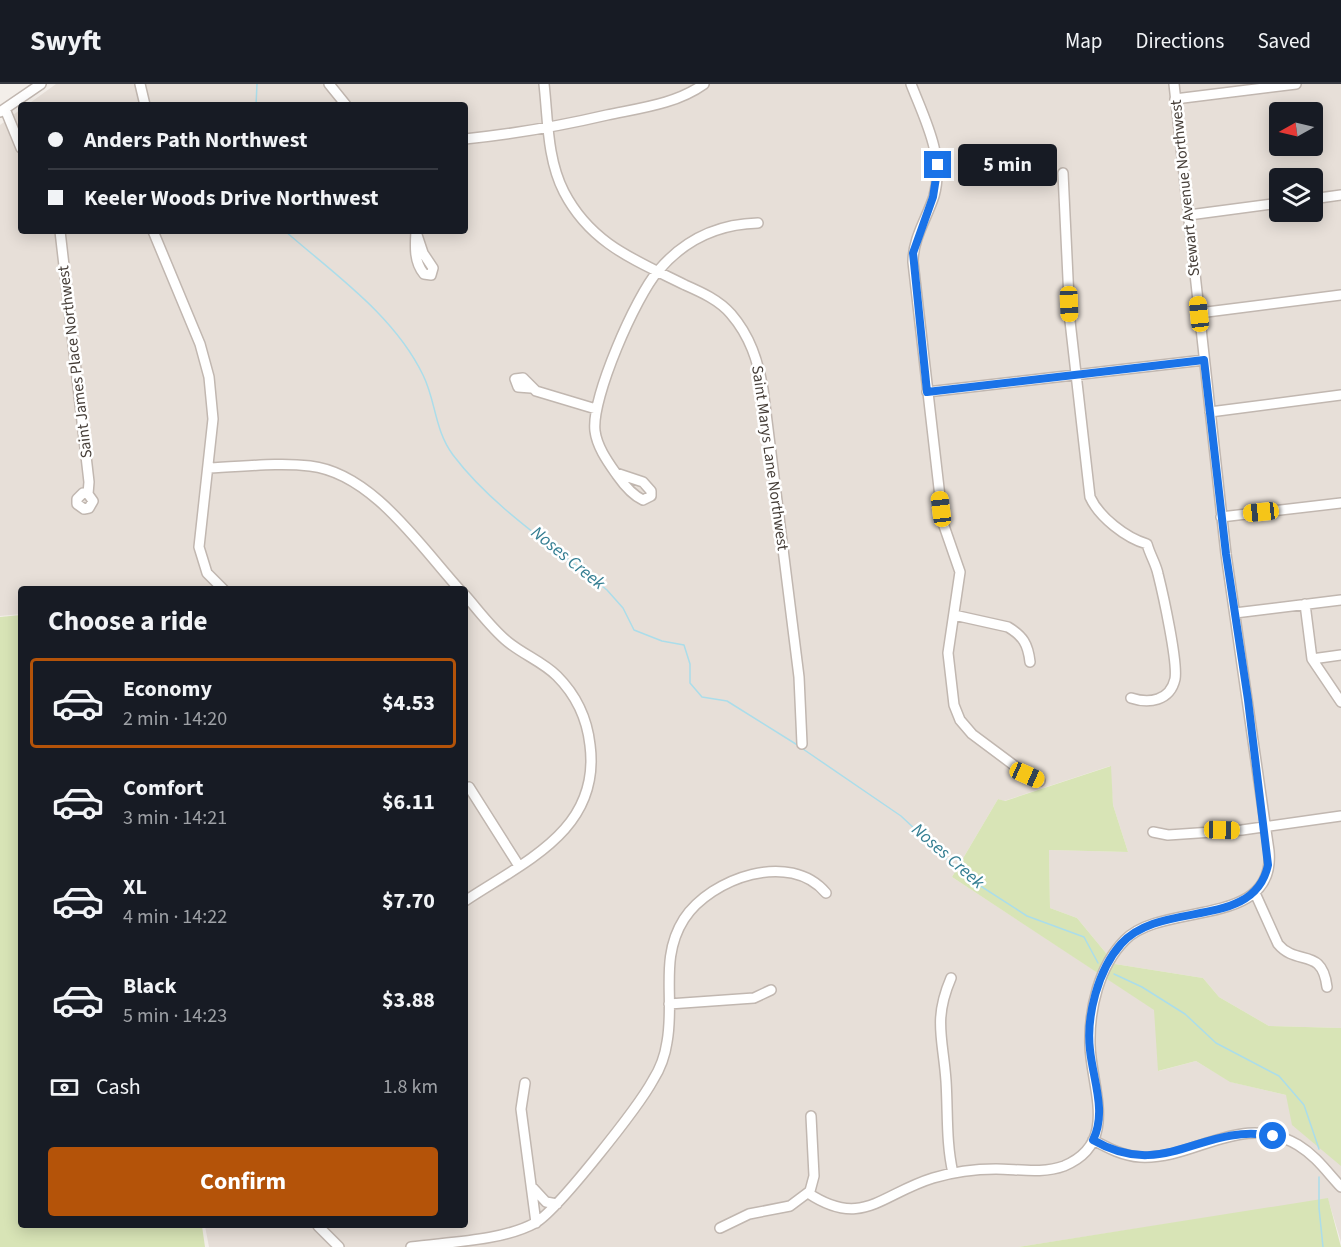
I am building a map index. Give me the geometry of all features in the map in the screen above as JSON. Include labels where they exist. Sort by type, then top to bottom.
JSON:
[{"type":"street","points":[[18,142],[2,110],[41,84]]},
{"type":"street","points":[[140,84],[144,102]]},
{"type":"street","points":[[329,84],[344,102]]},
{"type":"street","name":"Saint Marys Lane Northwest","points":[[544,84],[555,170],[575,209],[613,249],[722,305],[744,331],[757,360],[763,389],[798,667],[796,714],[802,744]]},
{"type":"street","points":[[468,139],[549,128],[664,102],[704,84]]},
{"type":"street","points":[[911,84],[933,141],[938,165],[933,197],[913,253],[943,523],[960,572],[948,653],[951,690],[960,720],[972,734],[1027,775],[1040,781]]},
{"type":"street","name":"Stewart Avenue Northwest","points":[[1174,84],[1221,517],[1265,827],[1268,865],[1255,893]]},
{"type":"street","points":[[1175,99],[1296,84]]},
{"type":"street","points":[[1063,172],[1070,321],[1090,497],[1103,516],[1139,542],[1147,544],[1158,574],[1175,670],[1172,686],[1160,698],[1149,702],[1131,698]]},
{"type":"street","points":[[1323,197],[1341,195]]},
{"type":"street","points":[[1189,215],[1269,204]]},
{"type":"street","points":[[616,473],[597,441],[596,409],[620,345],[657,271],[682,249],[706,233],[733,224],[758,223]]},
{"type":"street","name":"Saint James Place Northwest","points":[[60,234],[89,482],[88,494]]},
{"type":"street","points":[[154,234],[200,344],[209,377],[213,420],[200,553],[207,573],[220,586]]},
{"type":"street","points":[[1199,314],[1341,295]]},
{"type":"street","points":[[927,392],[1204,360]]},
{"type":"street","points":[[531,388],[596,409]]},
{"type":"street","points":[[1210,412],[1341,395]]},
{"type":"street","points":[[208,468],[305,465],[326,469],[351,479],[379,500],[456,586]]},
{"type":"street","points":[[1221,517],[1341,503]]},
{"type":"street","points":[[468,598],[503,638],[544,665],[560,680],[577,702],[589,732],[591,772],[579,808],[556,840],[468,899]]},
{"type":"street","points":[[1235,613],[1341,600]]},
{"type":"street","points":[[1305,604],[1312,659],[1341,702]]},
{"type":"street","points":[[954,615],[1008,627],[1026,642],[1030,662]]},
{"type":"street","points":[[1312,659],[1341,655]]},
{"type":"street","points":[[469,787],[519,866]]},
{"type":"street","points":[[1153,832],[1168,835],[1265,827],[1341,816]]},
{"type":"street","points":[[411,1247],[507,1233],[536,1222],[557,1204],[653,1081],[667,1045],[668,969],[673,941],[684,919],[708,894],[738,878],[773,872],[808,878],[826,893]]},
{"type":"street","points":[[808,1193],[828,1206],[852,1210],[871,1205],[907,1187],[953,1173],[1060,1167],[1079,1156],[1093,1140],[1099,1113],[1090,1050],[1090,1029],[1100,980],[1111,957],[1130,935],[1147,925],[1230,906],[1255,893],[1278,945],[1285,951],[1320,964],[1326,975],[1327,987]]},
{"type":"street","points":[[951,978],[942,999],[939,1027],[946,1085],[947,1143],[953,1173]]},
{"type":"street","points":[[669,1004],[754,998],[771,990]]},
{"type":"street","points":[[525,1083],[521,1109],[536,1222]]},
{"type":"street","points":[[720,1228],[749,1214],[790,1206],[808,1193],[814,1176],[811,1116]]},
{"type":"street","points":[[1093,1140],[1117,1152],[1144,1157],[1167,1154],[1234,1134],[1273,1136],[1297,1145],[1311,1155],[1341,1187]]},
{"type":"street","points":[[532,1186],[546,1202],[557,1204]]},
{"type":"street","points":[[320,1228],[339,1247]]},
{"type":"shaded area","points":[[56,84],[1341,84],[1341,1028],[1269,1026],[1219,997],[1203,978],[1115,964],[1077,918],[1050,908],[1049,850],[1128,852],[1113,805],[1110,766],[1004,801],[998,799],[952,877],[1155,1010],[1159,1071],[1196,1061],[1231,1082],[1286,1095],[1341,1165],[1341,1242],[1328,1199],[1018,1247],[209,1247],[205,1228],[468,1228],[468,586],[18,586],[18,614],[0,616],[0,125],[18,111],[18,234],[468,234],[468,102],[31,102]]},
{"type":"green space","points":[[18,615],[18,1228],[202,1228],[205,1247],[0,1247],[0,617]]},
{"type":"green space","points":[[1111,766],[1113,805],[1128,852],[1049,850],[1050,908],[1077,918],[1115,964],[1203,978],[1219,997],[1269,1026],[1341,1028],[1341,1166],[1292,1125],[1286,1095],[1230,1082],[1196,1061],[1158,1071],[1154,1010],[952,877],[998,799],[1005,801]]},
{"type":"green space","points":[[1328,1198],[1341,1247],[1018,1247]]},
{"type":"waterway","name":"Noses Creek","points":[[256,102],[257,84]]},
{"type":"waterway","name":"Noses Creek","points":[[289,234],[362,297],[396,333],[411,353],[423,375],[447,445],[487,493],[526,527],[607,590],[623,608],[634,630],[662,641],[684,645],[690,664],[690,683],[702,697],[727,701],[799,746]]},
{"type":"waterway","name":"Noses Creek","points":[[803,749],[901,816],[965,876],[1027,916],[1084,937],[1098,963]]},
{"type":"waterway","name":"Noses Creek","points":[[1114,974],[1142,987],[1185,1014],[1216,1043],[1279,1076],[1304,1105],[1319,1149]]},
{"type":"waterway","name":"Noses Creek","points":[[1319,1177],[1323,1247]]},
{"type":"route","points":[[938,165],[933,197],[913,253],[927,392],[1204,360],[1226,554],[1269,860],[1266,873],[1258,889],[1246,899],[1235,905],[1147,925],[1134,932],[1120,945],[1104,968],[1090,1029],[1090,1050],[1099,1101],[1099,1122],[1093,1140],[1117,1152],[1144,1157],[1167,1154],[1234,1134],[1273,1136]]}]
